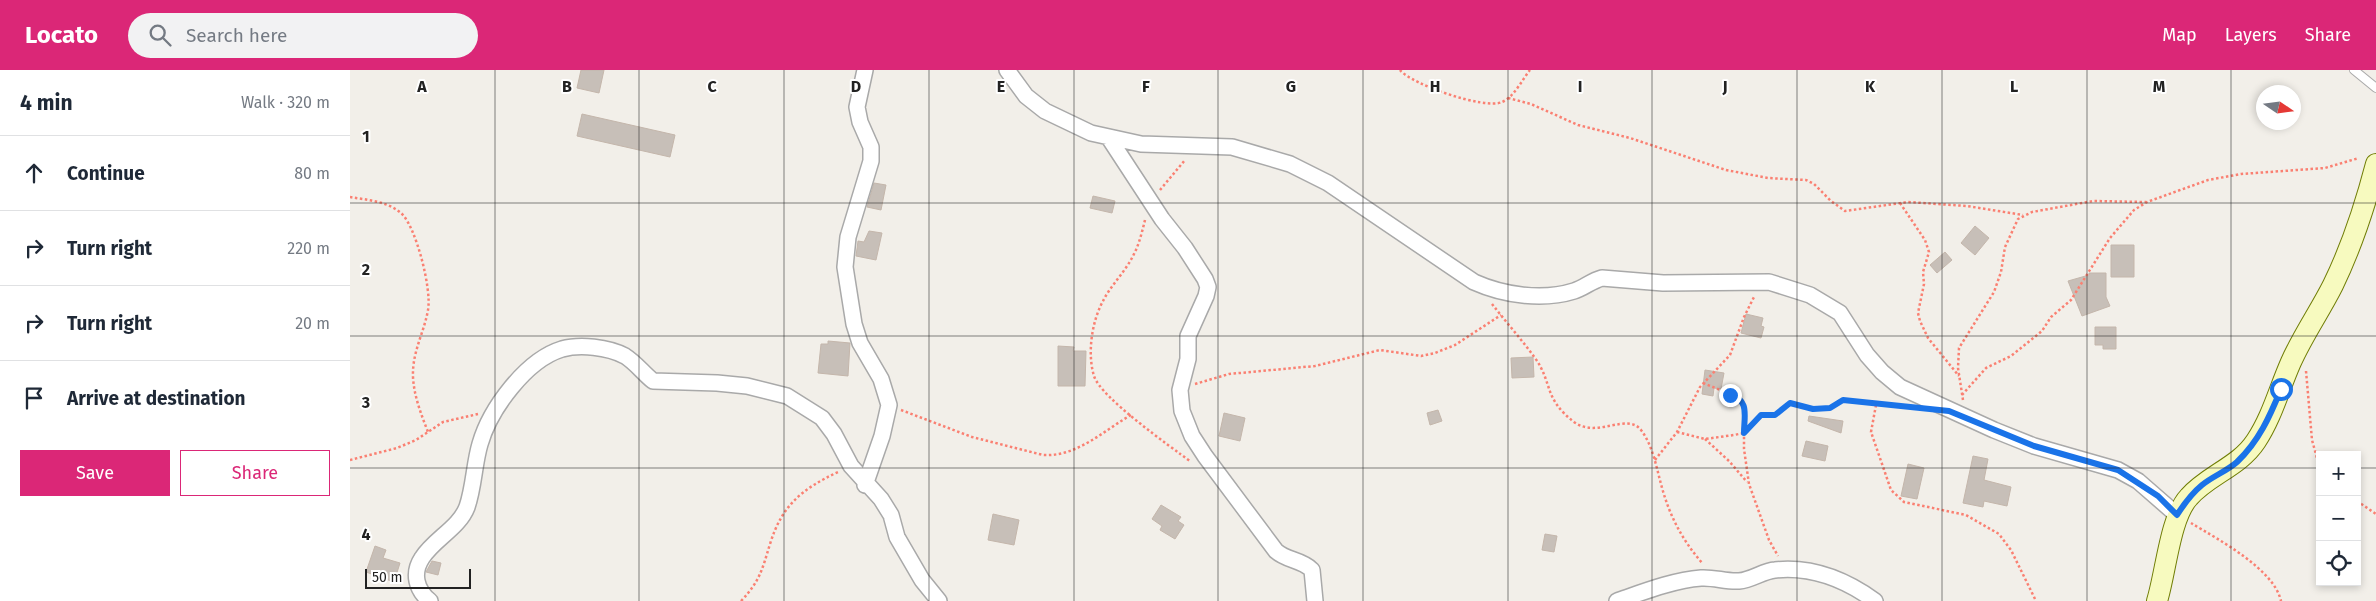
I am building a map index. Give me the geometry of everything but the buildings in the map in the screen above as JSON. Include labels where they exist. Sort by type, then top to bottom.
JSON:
[{"type":"street","points":[[865,70],[857,107],[860,122],[871,147],[871,161],[848,237],[845,267],[854,324],[860,342],[881,379],[889,405],[882,436],[865,485]]},
{"type":"street","points":[[1006,70],[1026,96],[1045,111],[1109,138],[1141,144],[1232,147],[1290,164],[1328,183],[1474,282],[1502,292],[1540,295],[1575,291],[1593,280],[1602,278],[1662,283],[1761,282],[1790,287],[1828,304],[1840,313],[1867,355],[1882,372],[1900,387],[1965,418],[2034,446],[2118,470],[2158,496],[2177,515]]},
{"type":"street","points":[[1109,138],[1151,203],[1197,264],[1206,279],[1208,287],[1202,306],[1188,336],[1188,358],[1180,390],[1182,411],[1192,436],[1276,551],[1283,558],[1300,561],[1312,570],[1315,601]]},
{"type":"street","points":[[2157,601],[2164,578],[2177,515],[2188,497],[2202,485],[2236,463],[2254,444],[2267,423],[2291,362],[2333,284],[2357,228],[2372,166]]},
{"type":"street","points":[[430,601],[417,585],[416,570],[421,558],[461,517],[467,507],[480,442],[494,411],[511,387],[537,362],[562,349],[586,347],[623,356],[637,364],[653,381],[717,382],[747,386],[787,396],[822,418],[834,434],[851,466],[865,485],[881,499],[891,515],[897,538],[922,580],[939,601]]},
{"type":"street","points":[[1617,601],[1692,579],[1715,578],[1738,582],[1774,570],[1828,575],[1856,588],[1875,601]]},
{"type":"lane","points":[[2354,70],[2376,88]]},
{"type":"path","points":[[1400,70],[1409,78],[1467,99],[1493,104],[1508,98],[1530,70]]},
{"type":"path","points":[[1508,98],[1531,104],[1578,125],[1630,138],[1726,170],[1768,178],[1806,180],[1814,184],[1831,201],[1845,211],[1900,203],[1967,206],[2023,215],[2093,201],[2147,202]]},
{"type":"path","points":[[1189,157],[1174,172],[1151,203],[1134,256],[1102,302],[1094,327],[1092,343],[1094,377],[1103,389],[1131,416],[1198,466]]},
{"type":"path","points":[[1962,395],[1986,368],[2011,356],[2042,331],[2052,317],[2071,300],[2110,238],[2134,210],[2147,202],[2208,180],[2241,174],[2340,166],[2372,166]]},
{"type":"path","points":[[350,197],[389,206],[402,213],[418,248],[430,294],[428,312],[415,350],[413,377],[418,405],[428,432]]},
{"type":"path","points":[[1900,203],[1918,229],[1929,252],[1923,272],[1924,284],[1918,313],[1920,321],[1928,338],[1960,377]]},
{"type":"path","points":[[1965,418],[1959,348],[1994,292],[2009,234],[2023,215]]},
{"type":"path","points":[[1474,282],[1536,359],[1557,407],[1575,423],[1591,429],[1626,423],[1634,424],[1645,436],[1655,460],[1666,500],[1676,526],[1690,549],[1715,578]]},
{"type":"path","points":[[1655,460],[1677,432],[1703,383],[1730,355],[1744,317],[1761,282]]},
{"type":"path","points":[[1180,390],[1229,374],[1315,366],[1380,350],[1421,356],[1435,353],[1455,345],[1501,315]]},
{"type":"path","points":[[2306,370],[2312,440],[2316,454]]},
{"type":"path","points":[[1703,383],[1742,400],[1749,484],[1769,540],[1790,570]]},
{"type":"path","points":[[1677,432],[1705,439],[1744,433],[1761,415],[1775,415],[1790,403],[1813,409],[1830,408],[1843,400],[1914,408]]},
{"type":"path","points":[[889,405],[924,421],[972,437],[1043,455],[1055,456],[1066,454],[1080,447],[1131,416]]},
{"type":"path","points":[[1876,405],[1871,432],[1892,490],[1904,502],[1966,515],[1999,534],[2011,550],[2036,601]]},
{"type":"path","points":[[350,460],[397,448],[416,440],[443,422],[494,411]]},
{"type":"path","points":[[1705,439],[1729,461],[1749,484]]},
{"type":"path","points":[[741,601],[760,577],[770,544],[782,515],[795,498],[814,483],[851,466]]},
{"type":"path","points":[[2361,504],[2376,514]]},
{"type":"path","points":[[2177,515],[2222,541],[2250,562],[2274,584],[2281,601]]},
{"type":"route","points":[[1730,395],[1737,396],[1744,403],[1744,433],[1761,415],[1775,415],[1786,404],[1790,403],[1802,404],[1813,409],[1830,408],[1843,400],[1861,404],[1949,411],[2034,446],[2118,470],[2158,496],[2177,515],[2188,497],[2202,485],[2236,463],[2254,444],[2267,423],[2281,389]]}]
